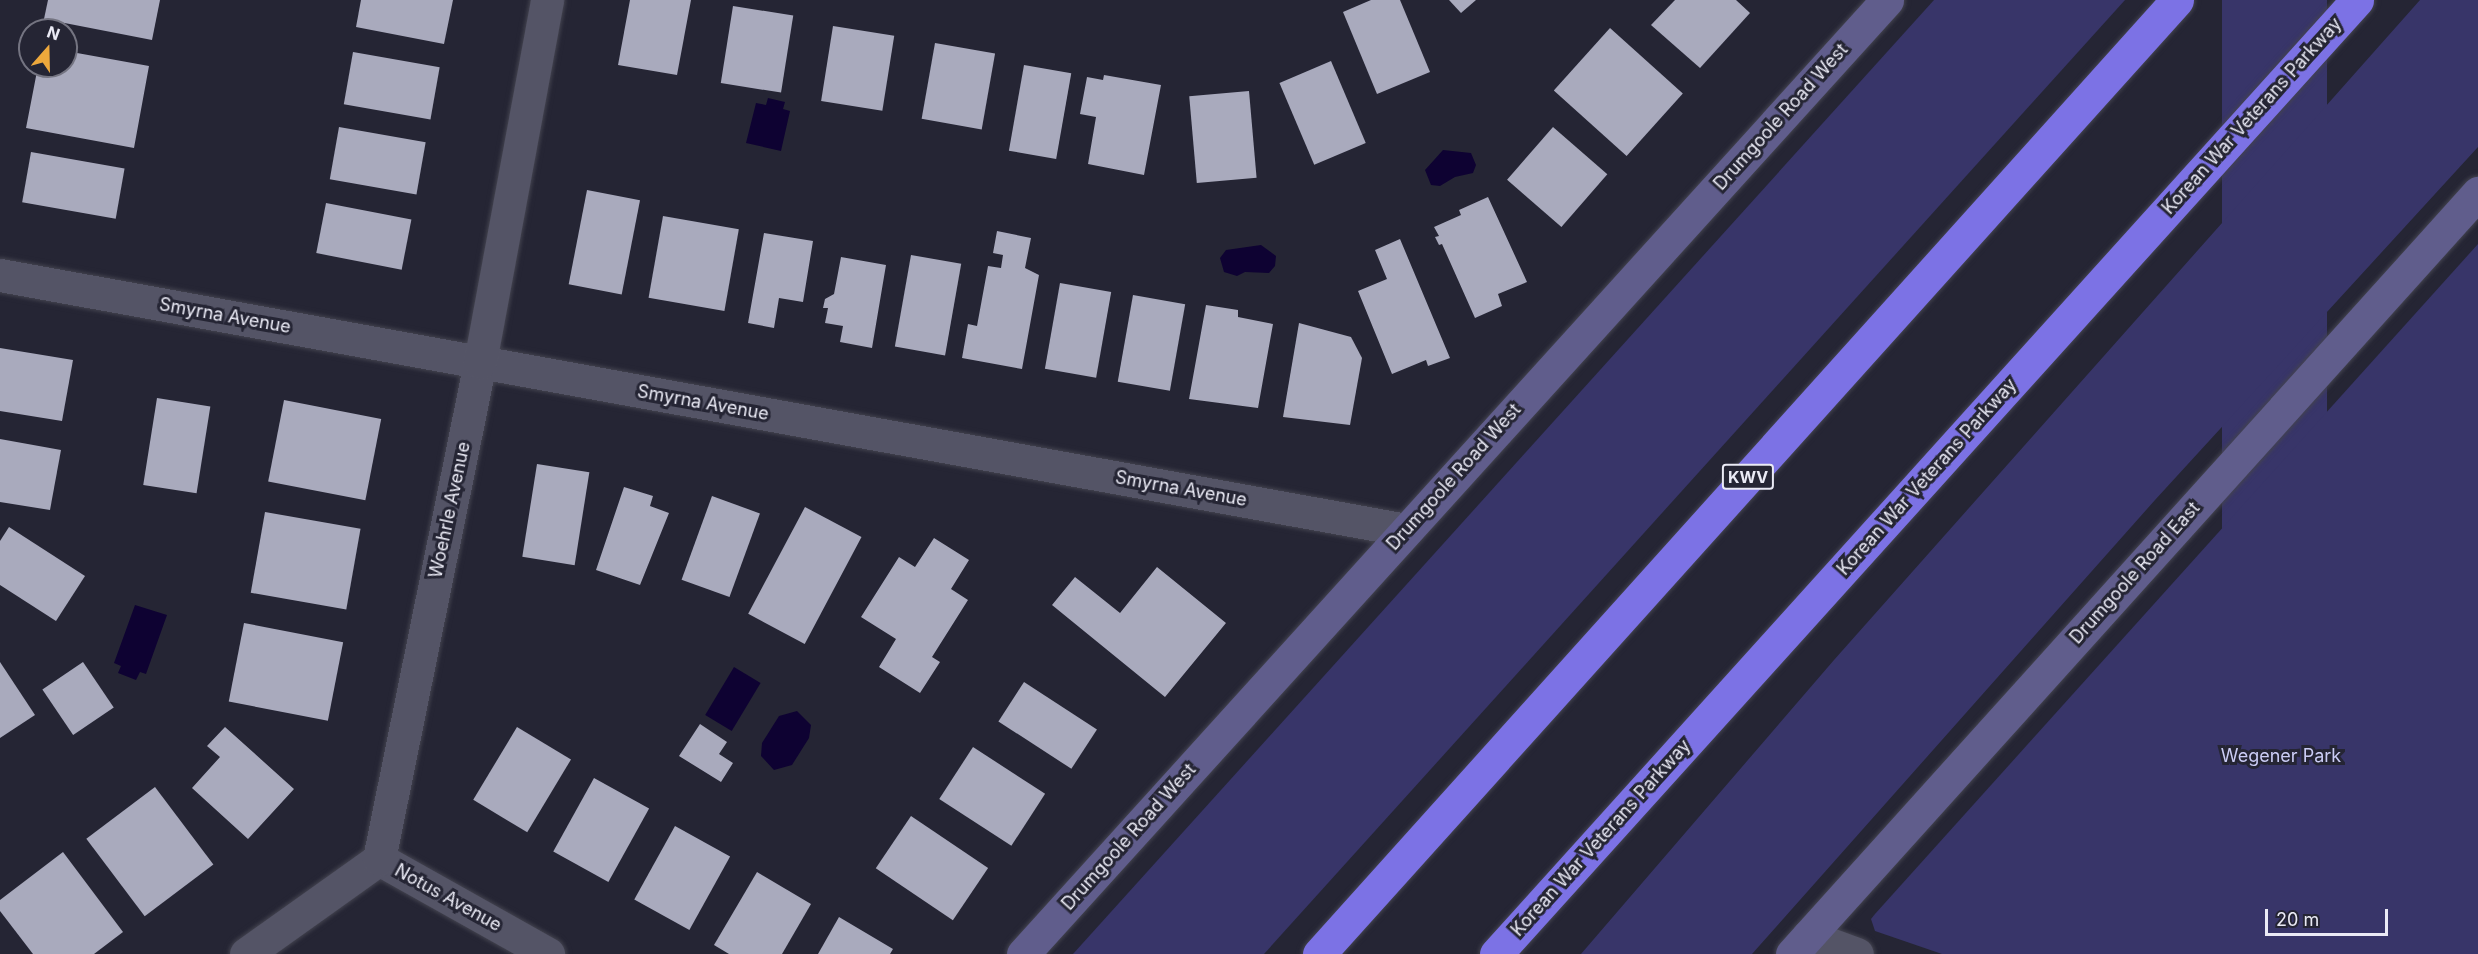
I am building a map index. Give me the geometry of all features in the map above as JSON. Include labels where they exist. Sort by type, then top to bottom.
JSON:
[{"type":"highway","name":"KWV","points":[[1319,954],[2177,0]]},
{"type":"highway","name":"Korean War Veterans Parkway","points":[[1496,954],[2357,0]]},
{"type":"main road","name":"Drumgoole Road West","points":[[1023,954],[1887,0]]},
{"type":"main road","name":"Drumgoole Road East","points":[[1800,945],[2478,193]]},
{"type":"street","name":"Woehrle Avenue","points":[[379,859],[480,362],[547,0]]},
{"type":"street","name":"Smyrna Avenue","points":[[0,275],[1406,530]]},
{"type":"street","points":[[246,954],[379,859]]},
{"type":"street","name":"Notus Avenue","points":[[379,859],[548,954]]},
{"type":"street","points":[[1800,945],[1857,954]]},
{"type":"green space","points":[[1934,0],[2125,0],[1264,954],[1073,954]]},
{"type":"green space","points":[[2222,0],[2327,0],[2327,954],[2222,954]]},
{"type":"green space","points":[[2420,0],[2478,0],[2478,147],[2155,500],[1752,954],[1581,954],[1834,660]]},
{"type":"green space","name":"Wegener Park","points":[[2478,244],[2478,954],[1942,954],[1875,931],[1871,919],[1875,914]]},
{"type":"shaded area","points":[[768,98],[785,102],[783,109],[790,111],[781,151],[746,143],[756,103],[766,105]]},
{"type":"shaded area","points":[[1443,150],[1471,153],[1476,165],[1473,173],[1455,177],[1440,186],[1431,185],[1425,170]]},
{"type":"shaded area","points":[[1261,245],[1276,256],[1275,266],[1269,273],[1245,272],[1237,276],[1224,272],[1220,258],[1226,250]]},
{"type":"shaded area","points":[[135,605],[167,615],[146,674],[140,672],[136,680],[118,673],[121,666],[114,663]]},
{"type":"shaded area","points":[[734,667],[761,683],[732,731],[705,715]]},
{"type":"shaded area","points":[[797,711],[811,725],[809,738],[792,765],[774,770],[761,756],[762,743],[779,716]]},
{"type":"building","points":[[48,0],[160,0],[152,40],[78,26],[78,18],[44,18]]},
{"type":"building","points":[[361,0],[453,0],[444,44],[356,27]]},
{"type":"building","points":[[630,0],[691,0],[677,75],[618,65]]},
{"type":"building","points":[[1371,0],[1400,0],[1430,72],[1377,94],[1343,12]]},
{"type":"building","points":[[1449,0],[1476,0],[1461,13]]},
{"type":"building","points":[[1675,0],[1736,0],[1750,13],[1700,68],[1651,25]]},
{"type":"building","points":[[733,6],[793,16],[781,93],[721,83]]},
{"type":"building","points":[[833,26],[894,36],[882,111],[821,101]]},
{"type":"building","points":[[1610,28],[1683,94],[1627,156],[1554,90]]},
{"type":"building","points":[[935,43],[995,54],[982,129],[922,119]]},
{"type":"building","points":[[353,52],[440,67],[430,119],[344,104]]},
{"type":"building","points":[[78,53],[149,66],[134,148],[26,128],[36,78],[78,78]]},
{"type":"building","points":[[1331,61],[1366,143],[1314,165],[1279,83]]},
{"type":"building","points":[[1024,65],[1071,73],[1056,159],[1009,151]]},
{"type":"building","points":[[1104,75],[1161,85],[1144,175],[1088,164],[1096,117],[1080,114],[1087,77],[1103,80]]},
{"type":"building","points":[[1249,91],[1257,178],[1197,183],[1189,96]]},
{"type":"building","points":[[339,127],[426,142],[416,194],[330,179]]},
{"type":"building","points":[[1553,127],[1607,174],[1561,227],[1507,180]]},
{"type":"building","points":[[31,152],[125,168],[116,219],[22,202]]},
{"type":"building","points":[[587,190],[640,200],[622,295],[569,284]]},
{"type":"building","points":[[1488,197],[1527,282],[1498,294],[1502,306],[1475,318],[1442,244],[1439,245],[1435,237],[1439,236],[1434,227],[1461,215],[1459,210]]},
{"type":"building","points":[[326,203],[411,220],[402,270],[316,253]]},
{"type":"building","points":[[663,216],[739,229],[724,311],[649,298]]},
{"type":"building","points":[[997,231],[1031,238],[1025,268],[1039,275],[1022,369],[962,358],[968,324],[977,326],[988,266],[1001,268],[1003,255],[993,253]]},
{"type":"building","points":[[764,233],[813,241],[803,302],[779,298],[774,328],[748,323]]},
{"type":"building","points":[[1400,239],[1450,358],[1428,366],[1426,360],[1392,374],[1358,291],[1387,279],[1375,250]]},
{"type":"building","points":[[911,255],[961,264],[945,355],[895,347]]},
{"type":"building","points":[[841,257],[886,265],[872,348],[840,342],[843,326],[825,323],[828,308],[823,308],[825,299],[834,294]]},
{"type":"building","points":[[1060,283],[1111,292],[1096,378],[1045,369]]},
{"type":"building","points":[[1133,295],[1185,304],[1170,391],[1118,382]]},
{"type":"building","points":[[1206,305],[1238,310],[1238,317],[1273,324],[1258,408],[1189,399]]},
{"type":"building","points":[[1299,323],[1351,337],[1362,358],[1350,425],[1283,417]]},
{"type":"building","points":[[0,348],[73,360],[62,421],[0,411]]},
{"type":"building","points":[[157,398],[210,406],[197,493],[143,485]]},
{"type":"building","points":[[284,400],[381,419],[365,500],[268,481]]},
{"type":"building","points":[[0,439],[61,450],[50,510],[0,502]]},
{"type":"building","points":[[537,464],[589,472],[575,565],[522,557]]},
{"type":"building","points":[[624,487],[653,496],[650,506],[669,513],[640,585],[596,570]]},
{"type":"building","points":[[712,496],[760,513],[729,597],[682,580]]},
{"type":"building","points":[[805,507],[862,537],[805,644],[748,614]]},
{"type":"building","points":[[265,512],[361,529],[346,610],[251,593]]},
{"type":"building","points":[[9,527],[85,576],[56,621],[0,585],[0,541]]},
{"type":"building","points":[[934,538],[969,560],[951,589],[968,600],[932,657],[940,662],[920,693],[879,667],[896,639],[861,617],[899,557],[915,567]]},
{"type":"building","points":[[1157,567],[1226,623],[1165,697],[1052,605],[1075,577],[1120,613]]},
{"type":"building","points":[[244,623],[343,642],[328,721],[229,702]]},
{"type":"building","points":[[0,662],[35,715],[0,738]]},
{"type":"building","points":[[83,662],[114,708],[73,735],[42,689]]},
{"type":"building","points":[[1024,682],[1097,729],[1071,769],[998,721]]},
{"type":"building","points":[[700,724],[727,742],[719,754],[733,763],[721,782],[679,756]]},
{"type":"building","points":[[225,727],[294,789],[248,839],[192,788],[220,757],[207,746]]},
{"type":"building","points":[[517,727],[571,759],[527,832],[473,800]]},
{"type":"building","points":[[973,747],[1045,794],[1011,846],[939,799]]},
{"type":"building","points":[[594,778],[649,809],[608,882],[553,851]]},
{"type":"building","points":[[155,787],[213,864],[145,916],[86,839]]},
{"type":"building","points":[[911,816],[988,868],[953,920],[876,868]]},
{"type":"building","points":[[675,826],[730,857],[689,930],[634,899]]},
{"type":"building","points":[[63,852],[123,932],[94,954],[33,954],[0,911],[0,900]]},
{"type":"building","points":[[757,872],[811,904],[782,954],[729,954],[714,945]]},
{"type":"building","points":[[839,917],[893,949],[890,954],[818,954]]}]
